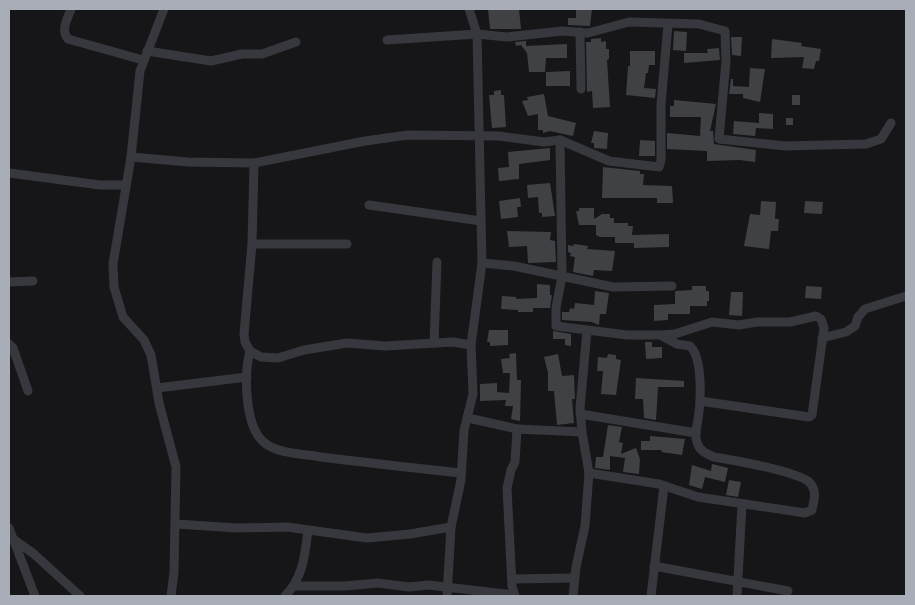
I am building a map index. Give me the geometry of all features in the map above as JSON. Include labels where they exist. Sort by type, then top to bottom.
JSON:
[{"type":"street","points":[[71,9],[64,28],[64,35],[68,39],[142,60]]},
{"type":"street","points":[[164,9],[142,60],[136,94],[131,157],[125,185],[114,264],[114,287],[123,317],[144,340],[151,354],[176,468],[176,524],[171,596]]},
{"type":"street","points":[[447,596],[451,527],[461,473],[464,430],[473,394],[471,345],[482,263],[481,137],[477,34],[468,9]]},
{"type":"street","points":[[387,40],[477,34],[507,37],[550,32],[588,33],[630,22],[699,24],[725,31],[726,61],[719,139],[785,146],[866,144],[881,139],[891,123]]},
{"type":"street","points":[[131,157],[188,162],[254,163],[365,141],[408,135],[499,136],[544,142],[560,140],[609,161],[658,167],[661,160],[661,104],[668,24]]},
{"type":"street","points":[[580,32],[581,89]]},
{"type":"street","points":[[147,51],[211,61],[242,54],[262,54],[296,42]]},
{"type":"street","points":[[560,140],[562,276],[556,308],[556,326],[588,331],[660,335],[675,334],[712,322],[739,325],[756,322],[790,322],[816,316],[821,319],[824,328],[814,411],[809,417],[700,401]]},
{"type":"street","points":[[254,163],[252,244],[244,334],[245,342],[250,351],[261,357],[278,358],[304,350],[347,343],[385,346],[454,342],[471,345]]},
{"type":"street","points":[[9,173],[100,185],[125,185]]},
{"type":"street","points":[[369,205],[481,221]]},
{"type":"street","points":[[252,244],[347,244]]},
{"type":"street","points":[[434,343],[436,262]]},
{"type":"street","points":[[482,263],[514,266],[613,287],[672,286]]},
{"type":"street","points":[[9,282],[33,281]]},
{"type":"street","points":[[822,338],[846,332],[855,326],[858,317],[865,309],[906,296]]},
{"type":"street","points":[[573,596],[574,578],[585,526],[589,473],[580,414],[588,331]]},
{"type":"street","points":[[589,473],[664,486],[698,497],[805,514],[812,510],[816,495],[811,482],[798,475],[714,457],[703,452],[697,444],[696,434],[700,384],[693,349],[690,346],[677,344],[660,335]]},
{"type":"street","points":[[9,344],[13,348],[28,391]]},
{"type":"street","points":[[250,351],[246,366],[246,389],[254,432],[273,448],[345,460],[461,473]]},
{"type":"street","points":[[158,388],[247,377]]},
{"type":"street","points":[[580,414],[696,434]]},
{"type":"street","points":[[468,418],[517,429],[582,432]]},
{"type":"street","points":[[295,586],[346,586],[378,583],[409,587],[447,586],[514,595],[507,488],[515,462],[517,429]]},
{"type":"street","points":[[650,596],[664,486]]},
{"type":"street","points":[[737,596],[742,504]]},
{"type":"street","points":[[176,524],[237,528],[287,527],[367,538],[410,534],[451,527]]},
{"type":"street","points":[[9,528],[35,596]]},
{"type":"street","points":[[285,596],[295,586],[305,560],[308,530]]},
{"type":"street","points":[[12,539],[34,554],[80,596]]},
{"type":"street","points":[[654,566],[788,591]]},
{"type":"street","points":[[512,579],[574,578]]},
{"type":"building","points":[[488,9],[519,9],[521,29],[490,29]]},
{"type":"building","points":[[576,9],[592,9],[590,26],[568,25],[568,18],[576,18]]},
{"type":"building","points":[[674,31],[687,32],[686,51],[673,50]]},
{"type":"building","points":[[731,37],[742,37],[741,56],[732,55]]},
{"type":"building","points":[[601,38],[601,42],[606,41],[606,49],[609,49],[609,59],[607,60],[610,107],[593,108],[592,91],[587,92],[586,42],[591,42],[591,39]]},
{"type":"building","points":[[772,39],[802,43],[801,46],[821,49],[819,61],[816,61],[814,69],[802,68],[804,57],[771,58]]},
{"type":"building","points":[[526,41],[526,46],[567,44],[567,58],[546,58],[545,72],[529,72],[527,53],[521,45],[516,46],[515,42]]},
{"type":"building","points":[[719,48],[720,60],[684,63],[684,53],[708,53],[707,49]]},
{"type":"building","points":[[630,51],[655,51],[655,65],[649,65],[644,88],[656,89],[655,98],[626,95]]},
{"type":"building","points":[[750,68],[765,69],[760,102],[743,98],[743,94],[729,94],[731,79],[733,79],[733,86],[749,87]]},
{"type":"building","points":[[570,71],[570,86],[546,86],[546,72]]},
{"type":"building","points":[[501,90],[501,95],[504,95],[506,127],[492,128],[489,95],[494,95],[494,91]]},
{"type":"building","points":[[544,94],[548,116],[576,123],[573,136],[550,131],[543,133],[543,130],[538,130],[538,114],[528,116],[522,101],[528,100],[527,97]]},
{"type":"building","points":[[792,95],[800,95],[800,105],[792,105]]},
{"type":"building","points":[[674,100],[716,104],[710,131],[713,131],[714,144],[756,150],[755,162],[740,160],[707,161],[707,151],[667,149],[667,133],[700,136],[701,117],[670,117],[670,106],[674,106]]},
{"type":"building","points":[[759,113],[773,114],[773,129],[756,128],[755,136],[733,134],[734,121],[759,123]]},
{"type":"building","points":[[786,118],[793,118],[793,125],[786,125]]},
{"type":"building","points":[[594,131],[608,133],[607,149],[594,148],[594,143],[591,143]]},
{"type":"building","points":[[640,140],[655,141],[655,156],[639,156]]},
{"type":"building","points":[[550,148],[550,160],[519,164],[519,179],[499,181],[498,168],[509,167],[508,152]]},
{"type":"building","points":[[603,167],[640,171],[640,174],[644,174],[643,185],[672,186],[673,203],[657,203],[657,198],[602,198]]},
{"type":"building","points":[[550,183],[555,216],[542,217],[542,213],[539,213],[538,197],[528,198],[527,185]]},
{"type":"building","points":[[520,198],[521,207],[517,207],[518,217],[501,219],[499,201]]},
{"type":"building","points":[[761,201],[776,202],[775,219],[779,219],[778,231],[771,231],[769,249],[744,246],[750,214],[760,215]]},
{"type":"building","points":[[805,201],[823,202],[822,214],[804,213]]},
{"type":"building","points":[[579,208],[594,208],[594,219],[602,214],[610,214],[610,218],[614,218],[614,223],[628,223],[628,226],[633,226],[632,235],[669,234],[669,247],[634,248],[634,243],[615,243],[615,237],[600,237],[596,235],[596,225],[579,225],[576,211],[579,211]]},
{"type":"building","points":[[507,231],[551,232],[550,240],[555,241],[556,262],[528,263],[527,246],[509,247]]},
{"type":"building","points":[[574,244],[588,246],[587,249],[615,251],[612,271],[594,270],[593,276],[573,272],[575,257],[570,256],[571,253],[568,252],[568,245],[573,246]]},
{"type":"building","points":[[537,284],[550,285],[550,295],[552,295],[550,308],[533,308],[533,312],[501,309],[502,296],[516,297],[516,299],[537,298]]},
{"type":"building","points":[[692,286],[706,286],[706,291],[709,291],[707,306],[690,306],[690,314],[668,314],[668,320],[654,321],[654,305],[675,304],[675,291],[692,290]]},
{"type":"building","points":[[806,286],[822,287],[821,299],[805,298]]},
{"type":"building","points":[[595,291],[609,293],[606,314],[600,314],[599,325],[592,322],[562,320],[562,312],[569,312],[570,308],[574,309],[575,303],[594,305]]},
{"type":"building","points":[[731,292],[743,292],[742,316],[729,315]]},
{"type":"building","points":[[489,330],[508,330],[508,345],[490,346],[490,342],[487,342]]},
{"type":"building","points":[[553,331],[571,334],[571,346],[565,345],[565,339],[553,339]]},
{"type":"building","points":[[645,342],[652,342],[652,347],[662,347],[662,358],[646,359]]},
{"type":"building","points":[[516,353],[517,380],[521,380],[520,421],[511,419],[513,406],[505,406],[506,400],[480,401],[480,384],[497,383],[497,392],[509,393],[510,373],[503,373],[501,359],[510,358],[509,354]]},
{"type":"building","points":[[558,354],[562,376],[574,375],[575,399],[572,399],[574,423],[557,425],[554,391],[548,391],[548,373],[544,357]]},
{"type":"building","points":[[608,354],[616,355],[616,359],[621,360],[616,395],[601,394],[603,371],[597,371],[598,357],[607,358]]},
{"type":"building","points":[[636,378],[684,381],[684,387],[658,387],[656,420],[644,418],[643,399],[635,399]]},
{"type":"building","points":[[608,425],[622,427],[619,442],[623,443],[621,454],[636,448],[640,459],[639,474],[623,472],[625,458],[610,456],[610,470],[595,468],[596,457],[603,457]]},
{"type":"building","points":[[650,436],[685,439],[682,455],[661,452],[662,450],[641,450],[641,441],[650,441]]},
{"type":"building","points":[[712,464],[728,468],[725,482],[705,477],[702,489],[689,485],[692,465],[711,471]]},
{"type":"building","points":[[729,480],[741,482],[738,497],[726,495]]}]
